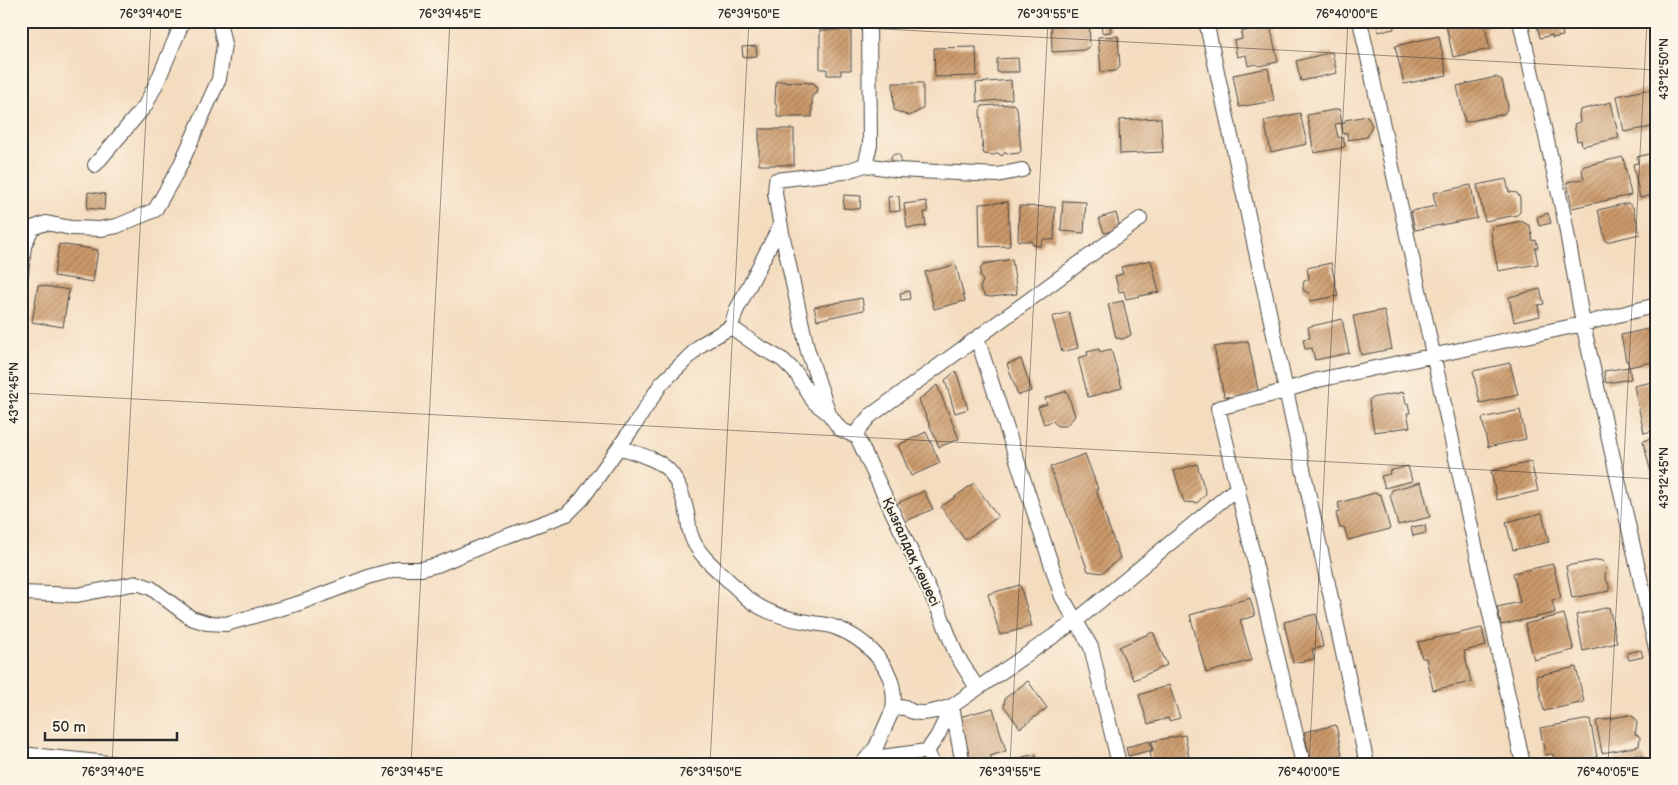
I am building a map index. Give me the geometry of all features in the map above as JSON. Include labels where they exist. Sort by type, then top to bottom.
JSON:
[{"type":"street","points":[[95,165],[144,106],[158,80],[184,21]]},
{"type":"street","points":[[21,274],[24,246],[32,228],[46,223],[71,228],[100,229],[117,226],[155,210],[179,168],[219,79],[224,44],[219,21]]},
{"type":"street","points":[[865,164],[870,145],[869,21]]},
{"type":"street","points":[[1206,21],[1367,764]]},
{"type":"street","points":[[1360,21],[1524,764]]},
{"type":"street","points":[[1520,21],[1566,221],[1583,324],[1657,653]]},
{"type":"street","points":[[828,414],[807,348],[780,226],[775,193],[776,180],[844,172],[865,164],[898,170],[997,175],[1022,170]]},
{"type":"street","points":[[731,327],[758,346],[783,360],[796,373],[814,402],[840,428],[857,437],[858,430],[870,416],[1140,219]]},
{"type":"street","points":[[21,593],[77,596],[136,583],[151,588],[190,618],[207,623],[226,624],[300,603],[371,576],[397,569],[421,569],[437,566],[498,539],[567,514],[582,500],[661,384],[702,344],[731,327],[736,311],[780,226]]},
{"type":"street","points":[[1303,764],[1218,408],[1270,395],[1318,380],[1583,324],[1657,305]]},
{"type":"street","points":[[978,338],[1062,597],[1091,647],[1119,764]]},
{"type":"street","name":"Қызғалдақ көшесі","points":[[857,437],[940,613],[956,654],[977,688]]},
{"type":"street","points":[[619,447],[662,463],[672,473],[681,491],[691,535],[697,548],[748,599],[769,612],[788,619],[832,626],[852,634],[884,664],[895,696],[893,709],[876,747],[864,762]]},
{"type":"street","points":[[893,709],[905,707],[909,711],[929,713],[952,706],[1077,620],[1238,487]]},
{"type":"street","points":[[864,762],[926,751],[937,738],[952,706]]},
{"type":"street","points":[[952,706],[963,764]]},
{"type":"street","points":[[926,751],[933,764]]},
{"type":"street","points":[[21,754],[118,764]]},
{"type":"building","points":[[1051,21],[1089,21],[1090,46],[1084,50],[1052,52]]},
{"type":"building","points":[[1101,21],[1110,21],[1111,32],[1102,33]]},
{"type":"building","points":[[1376,21],[1393,21],[1394,29],[1378,32]]},
{"type":"building","points":[[1408,21],[1436,21],[1436,22],[1409,27]]},
{"type":"building","points":[[1445,21],[1491,21],[1492,25],[1485,27],[1490,49],[1453,57]]},
{"type":"building","points":[[1536,21],[1571,21],[1573,28],[1562,31],[1563,36],[1552,38],[1552,35],[1540,38]]},
{"type":"building","points":[[1270,25],[1278,62],[1248,66],[1246,55],[1237,57],[1234,41],[1242,39],[1241,32]]},
{"type":"building","points":[[820,30],[851,30],[851,70],[841,70],[841,75],[827,75],[827,69],[820,69]]},
{"type":"building","points":[[1118,36],[1120,67],[1116,71],[1101,72],[1098,37]]},
{"type":"building","points":[[1439,36],[1447,75],[1404,84],[1395,46]]},
{"type":"building","points":[[756,46],[757,56],[743,57],[742,47]]},
{"type":"building","points":[[976,47],[977,76],[935,77],[934,48]]},
{"type":"building","points":[[1332,52],[1337,73],[1301,81],[1296,61]]},
{"type":"building","points":[[1018,58],[1019,72],[997,72],[997,59]]},
{"type":"building","points":[[1268,68],[1274,101],[1239,107],[1233,75]]},
{"type":"building","points":[[1496,77],[1502,80],[1508,107],[1504,114],[1465,122],[1457,86]]},
{"type":"building","points":[[1011,80],[1012,99],[977,102],[976,83]]},
{"type":"building","points":[[776,81],[814,83],[817,88],[816,93],[812,96],[812,117],[777,117],[775,103]]},
{"type":"building","points":[[893,83],[923,83],[923,109],[909,116],[894,110]]},
{"type":"building","points":[[1645,90],[1652,91],[1654,96],[1657,110],[1657,126],[1624,132],[1617,96]]},
{"type":"building","points":[[1611,102],[1619,138],[1582,146],[1581,140],[1577,141],[1574,124],[1580,122],[1580,110]]},
{"type":"building","points":[[1013,104],[1017,108],[1021,151],[1010,154],[1005,152],[1002,156],[998,153],[994,155],[984,154],[980,111],[982,106]]},
{"type":"building","points":[[1339,109],[1342,123],[1335,124],[1338,137],[1343,138],[1345,146],[1314,153],[1307,115]]},
{"type":"building","points":[[1300,113],[1307,144],[1271,152],[1264,121]]},
{"type":"building","points":[[1367,116],[1372,125],[1367,137],[1348,140],[1347,133],[1343,134],[1341,124],[1345,123],[1345,120]]},
{"type":"building","points":[[1161,118],[1163,152],[1120,154],[1119,120]]},
{"type":"building","points":[[759,129],[794,129],[794,165],[759,165]]},
{"type":"building","points":[[1653,153],[1654,159],[1657,158],[1657,194],[1640,198],[1633,164],[1638,163],[1637,157]]},
{"type":"building","points":[[896,154],[901,159],[896,164],[891,159]]},
{"type":"building","points":[[1623,157],[1631,195],[1572,208],[1567,182],[1584,179],[1582,171],[1584,166]]},
{"type":"building","points":[[1506,179],[1509,192],[1517,193],[1520,198],[1520,212],[1517,215],[1485,221],[1477,185]]},
{"type":"building","points":[[1471,185],[1477,218],[1415,230],[1411,211],[1436,206],[1433,193]]},
{"type":"building","points":[[88,192],[105,194],[104,210],[87,208]]},
{"type":"building","points":[[844,195],[861,196],[860,209],[843,208]]},
{"type":"building","points":[[899,196],[900,211],[889,212],[888,197]]},
{"type":"building","points":[[926,201],[928,212],[924,212],[926,226],[907,228],[904,204]]},
{"type":"building","points":[[1063,201],[1086,202],[1084,233],[1061,231]]},
{"type":"building","points":[[1008,202],[1010,246],[980,247],[979,204]]},
{"type":"building","points":[[1628,203],[1633,207],[1640,234],[1606,242],[1598,210]]},
{"type":"building","points":[[1019,206],[1055,207],[1054,240],[1044,239],[1040,246],[1033,245],[1031,241],[1018,241]]},
{"type":"building","points":[[1116,213],[1120,228],[1104,233],[1099,218]]},
{"type":"building","points":[[1548,213],[1551,223],[1539,226],[1537,217]]},
{"type":"building","points":[[1521,221],[1530,226],[1533,241],[1536,240],[1538,248],[1535,248],[1538,264],[1498,271],[1491,233],[1492,227]]},
{"type":"building","points":[[59,244],[98,250],[93,282],[54,276]]},
{"type":"building","points":[[1012,259],[1017,294],[985,296],[980,288],[983,281],[980,276],[981,267],[984,264]]},
{"type":"building","points":[[1151,260],[1159,292],[1126,299],[1124,291],[1119,292],[1115,276],[1123,274],[1121,267]]},
{"type":"building","points":[[1331,263],[1338,296],[1310,301],[1309,293],[1303,290],[1304,281],[1309,279],[1307,268]]},
{"type":"building","points":[[956,265],[965,301],[934,309],[925,272]]},
{"type":"building","points":[[38,285],[69,290],[63,327],[32,322]]},
{"type":"building","points":[[1540,289],[1544,304],[1538,305],[1540,316],[1514,322],[1509,297]]},
{"type":"building","points":[[909,291],[910,299],[901,300],[900,293]]},
{"type":"building","points":[[862,298],[864,310],[817,320],[814,307]]},
{"type":"building","points":[[1123,301],[1131,335],[1123,339],[1116,338],[1108,304]]},
{"type":"building","points":[[1384,310],[1392,349],[1361,355],[1353,316]]},
{"type":"building","points":[[1069,312],[1078,348],[1062,352],[1052,317]]},
{"type":"building","points":[[1342,319],[1349,353],[1315,360],[1312,348],[1305,349],[1303,339],[1310,338],[1308,327]]},
{"type":"building","points":[[1657,327],[1657,361],[1629,367],[1621,335]]},
{"type":"building","points":[[1248,341],[1258,390],[1243,400],[1224,396],[1214,347]]},
{"type":"building","points":[[1099,349],[1100,352],[1111,349],[1122,388],[1088,397],[1078,358],[1088,355],[1087,352]]},
{"type":"building","points":[[1021,359],[1032,391],[1018,395],[1007,364]]},
{"type":"building","points":[[1510,363],[1518,395],[1480,403],[1473,371]]},
{"type":"building","points":[[1629,367],[1631,379],[1606,383],[1604,371]]},
{"type":"building","points":[[956,371],[968,409],[955,413],[945,380]]},
{"type":"building","points":[[1657,381],[1657,430],[1644,433],[1634,386]]},
{"type":"building","points":[[937,385],[959,439],[939,447],[919,400]]},
{"type":"building","points":[[1067,391],[1075,416],[1066,426],[1057,426],[1053,421],[1044,424],[1038,407],[1047,404],[1045,398]]},
{"type":"building","points":[[1404,392],[1410,413],[1407,413],[1410,427],[1374,432],[1369,401],[1371,398]]},
{"type":"building","points":[[1520,410],[1526,439],[1488,447],[1482,418]]},
{"type":"building","points":[[926,432],[940,463],[911,476],[898,445]]},
{"type":"building","points":[[1657,437],[1657,476],[1652,477],[1643,441]]},
{"type":"building","points":[[1085,454],[1120,558],[1102,573],[1088,571],[1050,467]]},
{"type":"building","points":[[1531,462],[1538,491],[1497,500],[1491,471]]},
{"type":"building","points":[[1197,464],[1206,494],[1197,503],[1184,502],[1174,471]]},
{"type":"building","points":[[1408,466],[1412,481],[1385,488],[1381,476],[1390,474],[1389,471]]},
{"type":"building","points":[[1421,482],[1430,517],[1398,525],[1390,495],[1392,490]]},
{"type":"building","points":[[974,483],[998,517],[965,540],[941,507]]},
{"type":"building","points":[[924,491],[933,509],[904,522],[896,504]]},
{"type":"building","points":[[1375,493],[1381,495],[1390,529],[1348,540],[1344,527],[1340,528],[1336,513],[1340,512],[1338,503]]},
{"type":"building","points":[[1542,513],[1549,542],[1513,550],[1506,522]]},
{"type":"building","points":[[1425,525],[1426,533],[1413,536],[1411,527]]},
{"type":"building","points":[[1599,560],[1604,562],[1606,568],[1605,578],[1609,585],[1609,591],[1572,598],[1566,566]]},
{"type":"building","points":[[1553,564],[1561,598],[1552,600],[1555,613],[1501,625],[1497,607],[1520,602],[1513,573]]},
{"type":"building","points":[[1020,585],[1032,626],[1000,635],[988,594]]},
{"type":"building","points":[[1250,598],[1255,616],[1240,620],[1252,660],[1206,673],[1190,615]]},
{"type":"building","points":[[1609,607],[1617,643],[1583,651],[1576,615]]},
{"type":"building","points":[[1316,614],[1323,647],[1312,649],[1314,659],[1293,663],[1284,622]]},
{"type":"building","points":[[1564,614],[1574,650],[1534,660],[1525,624]]},
{"type":"building","points":[[1482,628],[1486,646],[1464,651],[1471,682],[1433,690],[1426,658],[1422,658],[1418,642]]},
{"type":"building","points":[[1153,632],[1167,665],[1134,680],[1119,647]]},
{"type":"building","points":[[1641,650],[1643,657],[1629,660],[1627,653]]},
{"type":"building","points":[[1576,667],[1584,702],[1544,711],[1536,676]]},
{"type":"building","points":[[1028,681],[1047,708],[1020,728],[1004,706],[1005,698]]},
{"type":"building","points":[[1169,685],[1180,718],[1169,721],[1168,718],[1148,724],[1139,695]]},
{"type":"building","points":[[993,708],[1006,751],[990,756],[992,759],[983,762],[982,758],[971,762],[959,717]]},
{"type":"building","points":[[1629,715],[1634,717],[1637,723],[1635,734],[1640,737],[1639,746],[1602,753],[1596,721]]},
{"type":"building","points":[[1590,719],[1597,757],[1555,764],[1553,754],[1545,755],[1540,728]]},
{"type":"building","points":[[1336,725],[1342,755],[1311,762],[1304,732]]},
{"type":"building","points":[[1185,735],[1190,764],[1152,764],[1150,751],[1153,751],[1152,741]]},
{"type":"building","points":[[1150,741],[1152,750],[1128,756],[1126,747]]},
{"type":"building","points":[[1035,754],[1038,764],[1017,764],[1015,759]]},
{"type":"building","points":[[1639,755],[1644,757],[1646,764],[1606,764],[1605,761]]}]
